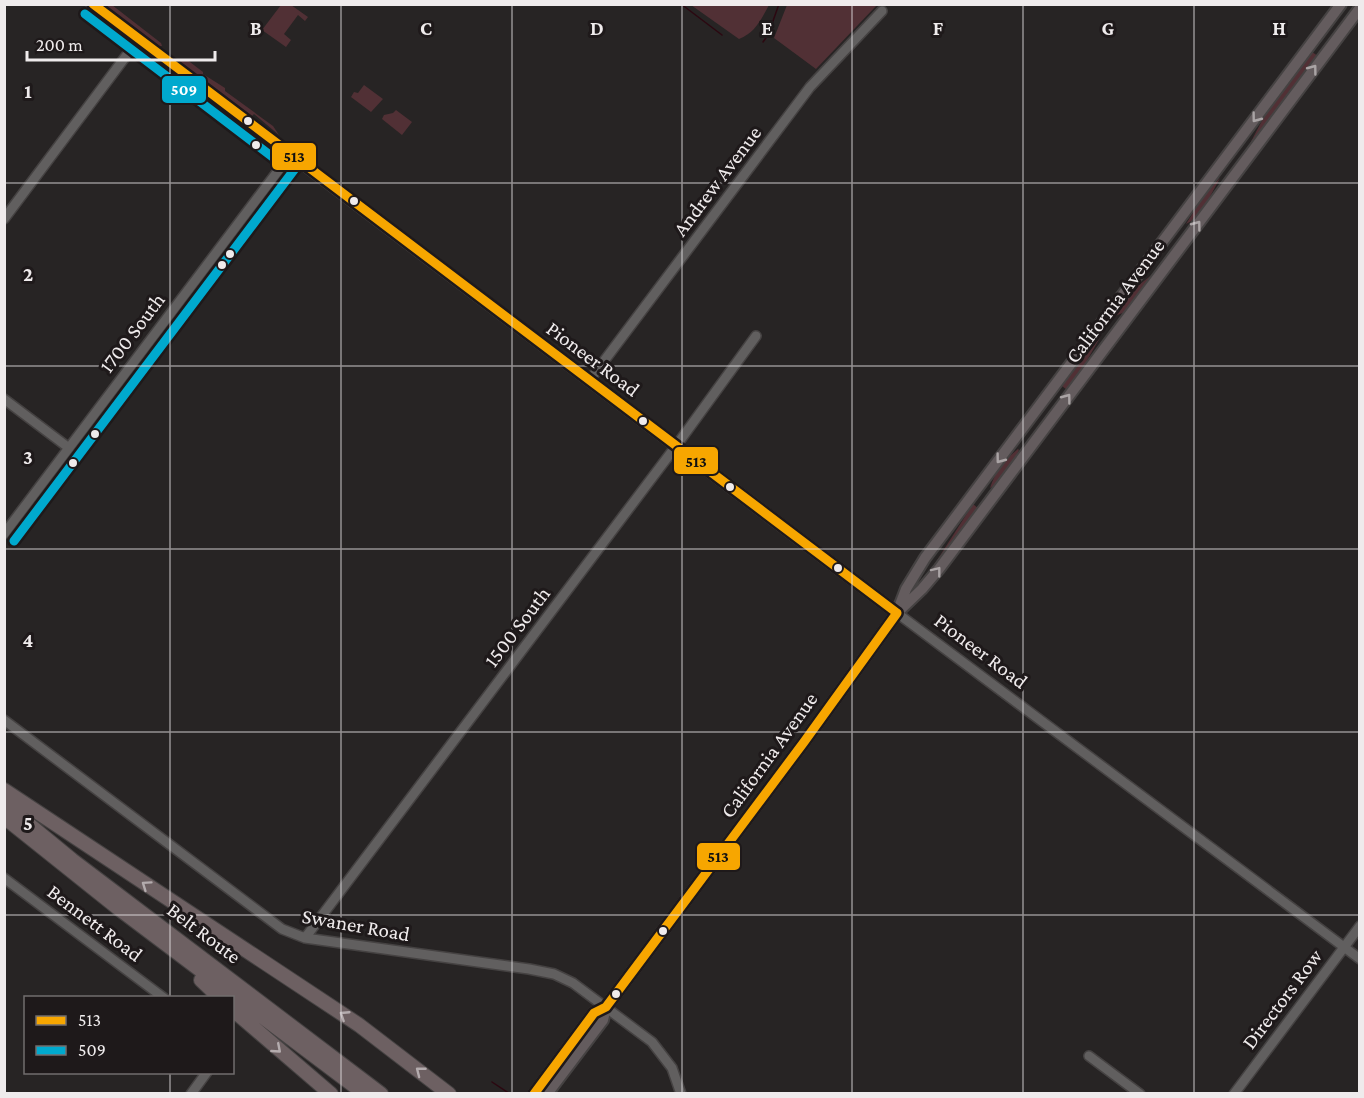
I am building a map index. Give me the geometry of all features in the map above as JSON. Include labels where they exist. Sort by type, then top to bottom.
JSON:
[{"type":"highway","points":[[4,790],[359,1025],[449,1094]]},
{"type":"highway","name":"Belt Route","points":[[4,804],[72,860],[381,1094]]},
{"type":"highway","name":"Belt Route","points":[[4,817],[149,932],[365,1094]]},
{"type":"highway","points":[[149,932],[218,996]]},
{"type":"highway","points":[[234,1011],[331,1094]]},
{"type":"main road","name":"Pioneer Road","points":[[92,4],[897,613]]},
{"type":"main road","name":"California Avenue","points":[[897,613],[906,589],[918,568],[1341,4]]},
{"type":"main road","name":"California Avenue","points":[[547,1094],[603,1020],[606,1006],[804,742],[897,613],[930,579],[992,498],[1359,8]]},
{"type":"main road","points":[[1227,156],[1241,166]]},
{"type":"main road","points":[[1161,245],[1174,255]]},
{"type":"main road","points":[[1103,322],[1116,333]]},
{"type":"main road","points":[[1040,407],[1053,417]]},
{"type":"main road","points":[[1019,434],[1033,444]]},
{"type":"main road","points":[[979,487],[992,498]]},
{"type":"main road","name":"California Avenue","points":[[534,1094],[594,1012],[606,1006]]},
{"type":"street","name":"Andrew Avenue","points":[[589,381],[810,87],[882,10]]},
{"type":"street","points":[[4,219],[138,40]]},
{"type":"street","name":"1700 South","points":[[4,534],[290,155]]},
{"type":"street","name":"1500 South","points":[[305,938],[676,446],[756,336]]},
{"type":"street","points":[[4,399],[69,448]]},
{"type":"street","name":"Pioneer Road","points":[[897,613],[1359,960]]},
{"type":"street","name":"Swaner Road","points":[[4,720],[282,929],[305,938],[544,971],[573,983],[652,1042],[672,1068],[681,1094]]},
{"type":"street","name":"Bennett Road","points":[[4,878],[161,996]]},
{"type":"street","name":"Directors Row","points":[[1233,1094],[1359,926]]},
{"type":"street","points":[[1089,1056],[1140,1094]]},
{"type":"street","points":[[191,1094],[206,1074]]},
{"type":"shaded area","points":[[787,4],[877,5],[816,69],[774,38]]},
{"type":"shaded area","points":[[104,5],[112,5],[162,46],[159,46]]},
{"type":"shaded area","points":[[281,5],[291,5],[308,17],[305,21],[298,15],[284,34],[291,40],[286,47],[262,30]]},
{"type":"shaded area","points":[[691,5],[769,5],[753,30],[739,39]]},
{"type":"shaded area","points":[[1312,52],[1318,56],[1244,155],[1268,109]]},
{"type":"shaded area","points":[[186,59],[273,126],[279,135],[254,114],[252,116],[178,60]]},
{"type":"shaded area","points":[[364,85],[383,99],[371,112],[351,97],[354,92],[358,93]]},
{"type":"shaded area","points":[[396,110],[412,122],[402,135],[382,119],[384,115]]},
{"type":"shaded area","points":[[1220,178],[1199,217],[1186,224],[1206,192]]},
{"type":"shaded area","points":[[1158,270],[1127,311],[1113,317],[1135,288]]},
{"type":"shaded area","points":[[1101,336],[1078,376],[1067,390],[1062,386]]},
{"type":"shaded area","points":[[1018,449],[1008,472],[1000,482],[990,488],[1008,457]]},
{"type":"shaded area","points":[[973,504],[979,509],[937,566],[934,565]]},
{"type":"waterway","points":[[681,4],[722,35]]},
{"type":"waterway","points":[[763,42],[768,35],[779,4]]},
{"type":"waterway","points":[[492,1082],[510,1094]]},
{"type":"transit line","name":"513","points":[[93,4],[897,613]]},
{"type":"transit line","name":"509","points":[[85,14],[283,165]]},
{"type":"transit line","name":"509","points":[[14,541],[300,162]]},
{"type":"transit line","name":"513","points":[[534,1094],[594,1013],[606,1007],[804,742],[897,613]]}]
